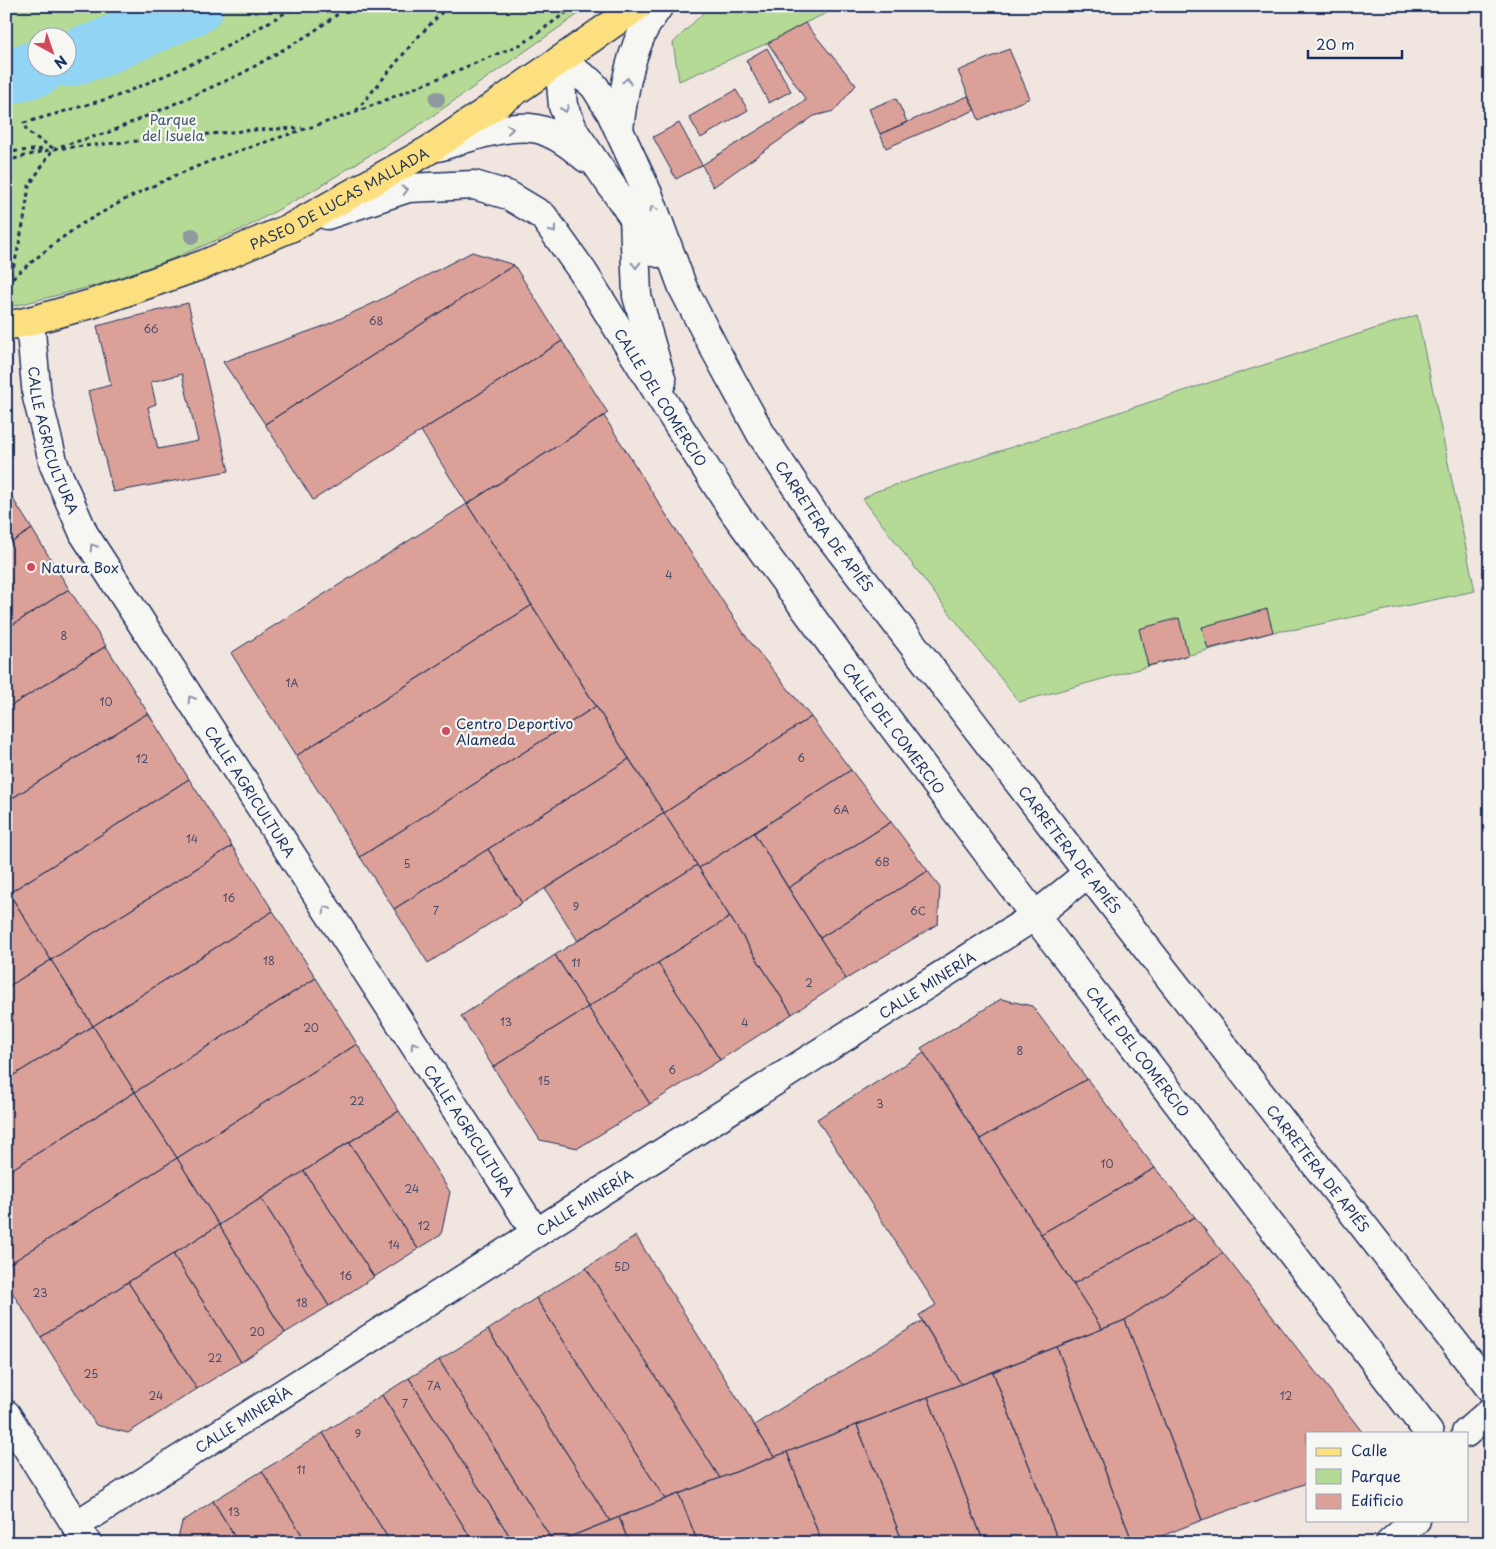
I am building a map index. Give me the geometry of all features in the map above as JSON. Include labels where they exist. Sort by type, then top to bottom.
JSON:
[{"type":"main road","name":"PASEO DE LUCAS MALLADA","points":[[18,324],[91,304],[205,264],[292,227],[429,150],[638,6]]},
{"type":"street","points":[[619,129],[623,98],[632,62],[642,33],[659,6]]},
{"type":"street","points":[[559,61],[589,81],[611,112],[649,196],[682,288]]},
{"type":"street","points":[[559,61],[563,106],[575,133],[682,288]]},
{"type":"street","points":[[429,150],[494,130],[523,128],[546,131],[568,143],[600,170]]},
{"type":"street","name":"CALLE DEL COMERCIO","points":[[292,227],[408,188],[474,185],[508,195],[543,216],[583,272],[734,512],[1035,916],[1428,1432]]},
{"type":"street","points":[[634,216],[637,296],[673,417]]},
{"type":"street","name":"CARRETERA DE APIÉS","points":[[682,288],[761,434],[824,529],[1088,873],[1490,1388]]},
{"type":"street","name":"CALLE AGRICULTURA","points":[[18,324],[54,465],[84,534],[536,1233]]},
{"type":"street","name":"CALLE MINERÍA","points":[[81,1534],[536,1233],[1035,916],[1088,873]]},
{"type":"street","points":[[1467,1432],[1490,1412]]},
{"type":"street","points":[[6,1414],[81,1534]]},
{"type":"street","points":[[1390,1543],[1414,1522]]},
{"type":"path","points":[[53,148],[27,132],[24,123],[125,92],[210,56],[297,6]]},
{"type":"path","points":[[6,161],[107,132],[243,73],[310,34],[349,6]]},
{"type":"path","points":[[354,113],[416,39],[448,6]]},
{"type":"path","points":[[566,6],[568,11]]},
{"type":"path","points":[[6,283],[54,243],[80,225],[126,199],[174,176],[223,156],[354,113],[524,44],[575,6]]},
{"type":"path","points":[[6,152],[252,130],[308,128]]},
{"type":"path","points":[[6,283],[15,262],[24,220],[28,186],[53,148]]},
{"type":"green space","name":"Parque del Isuela","points":[[6,6],[590,6],[415,128],[314,190],[245,228],[172,259],[98,285],[6,308]]},
{"type":"green space","points":[[710,6],[842,6],[768,43],[679,81],[673,43]]},
{"type":"green space","points":[[1417,315],[1475,591],[1297,629],[1273,632],[1019,702],[863,499],[874,492]]},
{"type":"building","points":[[805,23],[856,85],[834,111],[814,116],[713,187],[702,165],[806,100],[768,43]]},
{"type":"building","points":[[767,48],[791,91],[769,103],[746,60]]},
{"type":"building","points":[[1009,49],[1030,98],[979,120],[958,71]]},
{"type":"building","points":[[736,90],[748,110],[701,138],[689,117]]},
{"type":"building","points":[[968,96],[975,110],[886,148],[880,134]]},
{"type":"building","points":[[896,98],[907,122],[880,134],[869,109]]},
{"type":"building","points":[[679,123],[702,165],[676,179],[653,137]]},
{"type":"building","points":[[472,252],[514,265],[265,424],[223,362],[324,326],[376,302]]},
{"type":"building","points":[[514,265],[562,341],[313,500],[265,424]]},
{"type":"building","points":[[188,303],[229,471],[113,492],[88,391],[111,385],[97,326]],"holes":[[[182,374],[198,441],[158,449],[148,407],[156,404],[151,382]]]},
{"type":"building","points":[[562,341],[608,413],[467,504],[421,431]]},
{"type":"building","points":[[604,416],[747,638],[811,717],[664,813],[467,504]]},
{"type":"building","points":[[6,488],[32,529],[6,546]]},
{"type":"building","points":[[467,504],[532,605],[296,756],[231,653]]},
{"type":"building","name":"Natura Box","points":[[32,529],[69,589],[6,629],[6,546]]},
{"type":"building","points":[[69,589],[106,646],[6,709],[6,629]]},
{"type":"building","name":"Centro Deportivo Alameda","points":[[532,605],[596,706],[360,857],[296,756]]},
{"type":"building","points":[[1267,609],[1273,632],[1208,649],[1202,627]]},
{"type":"building","points":[[1179,618],[1188,655],[1148,666],[1139,629]]},
{"type":"building","points":[[106,646],[148,713],[6,802],[6,709]]},
{"type":"building","points":[[596,706],[629,759],[394,909],[360,857]]},
{"type":"building","points":[[148,713],[189,779],[9,893],[6,888],[6,802]]},
{"type":"building","points":[[811,717],[851,770],[699,868],[664,813]]},
{"type":"building","points":[[629,759],[664,813],[522,903],[488,849]]},
{"type":"building","points":[[851,770],[891,822],[788,888],[754,833]]},
{"type":"building","points":[[189,779],[232,846],[51,960],[9,893]]},
{"type":"building","points":[[664,813],[697,865],[578,941],[545,889]]},
{"type":"building","points":[[891,822],[928,871],[820,938],[788,888]]},
{"type":"building","points":[[754,833],[846,979],[792,1014],[699,868]]},
{"type":"building","points":[[232,846],[273,911],[93,1026],[51,960]]},
{"type":"building","points":[[488,849],[522,903],[428,963],[394,909]]},
{"type":"building","points":[[697,865],[730,917],[588,1007],[555,955]]},
{"type":"building","points":[[928,871],[940,888],[938,924],[846,979],[820,938]]},
{"type":"building","points":[[9,893],[51,960],[6,988],[6,895]]},
{"type":"building","points":[[273,911],[316,978],[135,1092],[93,1026]]},
{"type":"building","points":[[730,917],[792,1014],[720,1060],[658,963]]},
{"type":"building","points":[[555,955],[588,1007],[493,1067],[461,1016]]},
{"type":"building","points":[[51,960],[93,1026],[6,1080],[6,988]]},
{"type":"building","points":[[658,963],[720,1060],[650,1104],[588,1007]]},
{"type":"building","points":[[316,978],[357,1044],[177,1158],[135,1092]]},
{"type":"building","points":[[1001,999],[1032,1006],[1087,1079],[980,1139],[921,1048]]},
{"type":"building","points":[[588,1007],[650,1104],[578,1148],[540,1140],[493,1067]]},
{"type":"building","points":[[93,1026],[135,1092],[6,1173],[6,1080]]},
{"type":"building","points":[[357,1044],[399,1111],[219,1225],[177,1158]]},
{"type":"building","points":[[924,1053],[1102,1329],[961,1384],[919,1315],[936,1305],[817,1119]]},
{"type":"building","points":[[1087,1079],[1155,1168],[1041,1234],[980,1139]]},
{"type":"building","points":[[135,1092],[177,1158],[6,1266],[6,1173]]},
{"type":"building","points":[[399,1111],[450,1192],[441,1235],[418,1249],[349,1142]]},
{"type":"building","points":[[349,1142],[418,1249],[374,1277],[304,1171]]},
{"type":"building","points":[[177,1158],[219,1225],[41,1337],[6,1283],[6,1266]]},
{"type":"building","points":[[1155,1168],[1195,1217],[1073,1284],[1041,1234]]},
{"type":"building","points":[[304,1171],[374,1277],[329,1306],[261,1198]]},
{"type":"building","points":[[261,1198],[329,1306],[285,1333],[219,1225]]},
{"type":"building","points":[[1195,1217],[1223,1253],[1125,1320],[1102,1329],[1073,1284]]},
{"type":"building","points":[[219,1225],[285,1333],[241,1362],[173,1254]]},
{"type":"building","points":[[636,1236],[774,1457],[720,1478],[586,1268]]},
{"type":"building","points":[[1223,1253],[1362,1432],[1306,1432],[1306,1483],[1202,1520],[1125,1320]]},
{"type":"building","points":[[173,1254],[241,1362],[197,1389],[128,1282]]},
{"type":"building","points":[[586,1268],[720,1478],[665,1499],[536,1298]]},
{"type":"building","points":[[128,1282],[197,1389],[128,1433],[96,1425],[41,1337]]},
{"type":"building","points":[[536,1298],[665,1499],[610,1521],[488,1330]]},
{"type":"building","points":[[1125,1320],[1202,1520],[1144,1543],[1133,1543],[1057,1347]]},
{"type":"building","points":[[922,1321],[961,1384],[774,1457],[754,1425]]},
{"type":"building","points":[[488,1330],[610,1521],[554,1543],[439,1360]]},
{"type":"building","points":[[1057,1347],[1133,1543],[1059,1543],[993,1372]]},
{"type":"building","points":[[439,1360],[554,1543],[514,1543],[409,1378]]},
{"type":"building","points":[[993,1372],[1059,1543],[984,1543],[928,1397]]},
{"type":"building","points":[[409,1378],[514,1543],[474,1543],[382,1395]]},
{"type":"building","points":[[382,1395],[474,1543],[391,1543],[323,1433]]},
{"type":"building","points":[[928,1397],[984,1543],[903,1543],[857,1425]]},
{"type":"building","points":[[857,1425],[903,1543],[822,1543],[787,1452]]},
{"type":"building","points":[[323,1433],[391,1543],[307,1543],[262,1471]]},
{"type":"building","points":[[787,1452],[822,1543],[698,1543],[679,1494]]},
{"type":"building","points":[[262,1471],[307,1543],[239,1543],[213,1501]]},
{"type":"building","points":[[679,1494],[698,1543],[629,1543],[619,1517]]},
{"type":"building","points":[[213,1501],[239,1543],[177,1543],[182,1522]]},
{"type":"building","points":[[619,1517],[629,1543],[560,1543],[559,1541]]},
{"type":"waterway","points":[[78,56],[100,49],[196,6]]},
{"type":"waterway","points":[[6,77],[28,71]]},
{"type":"place","name":"Natura Box","points":[[31,567]]},
{"type":"place","name":"Centro Deportivo Alameda","points":[[446,731]]}]
